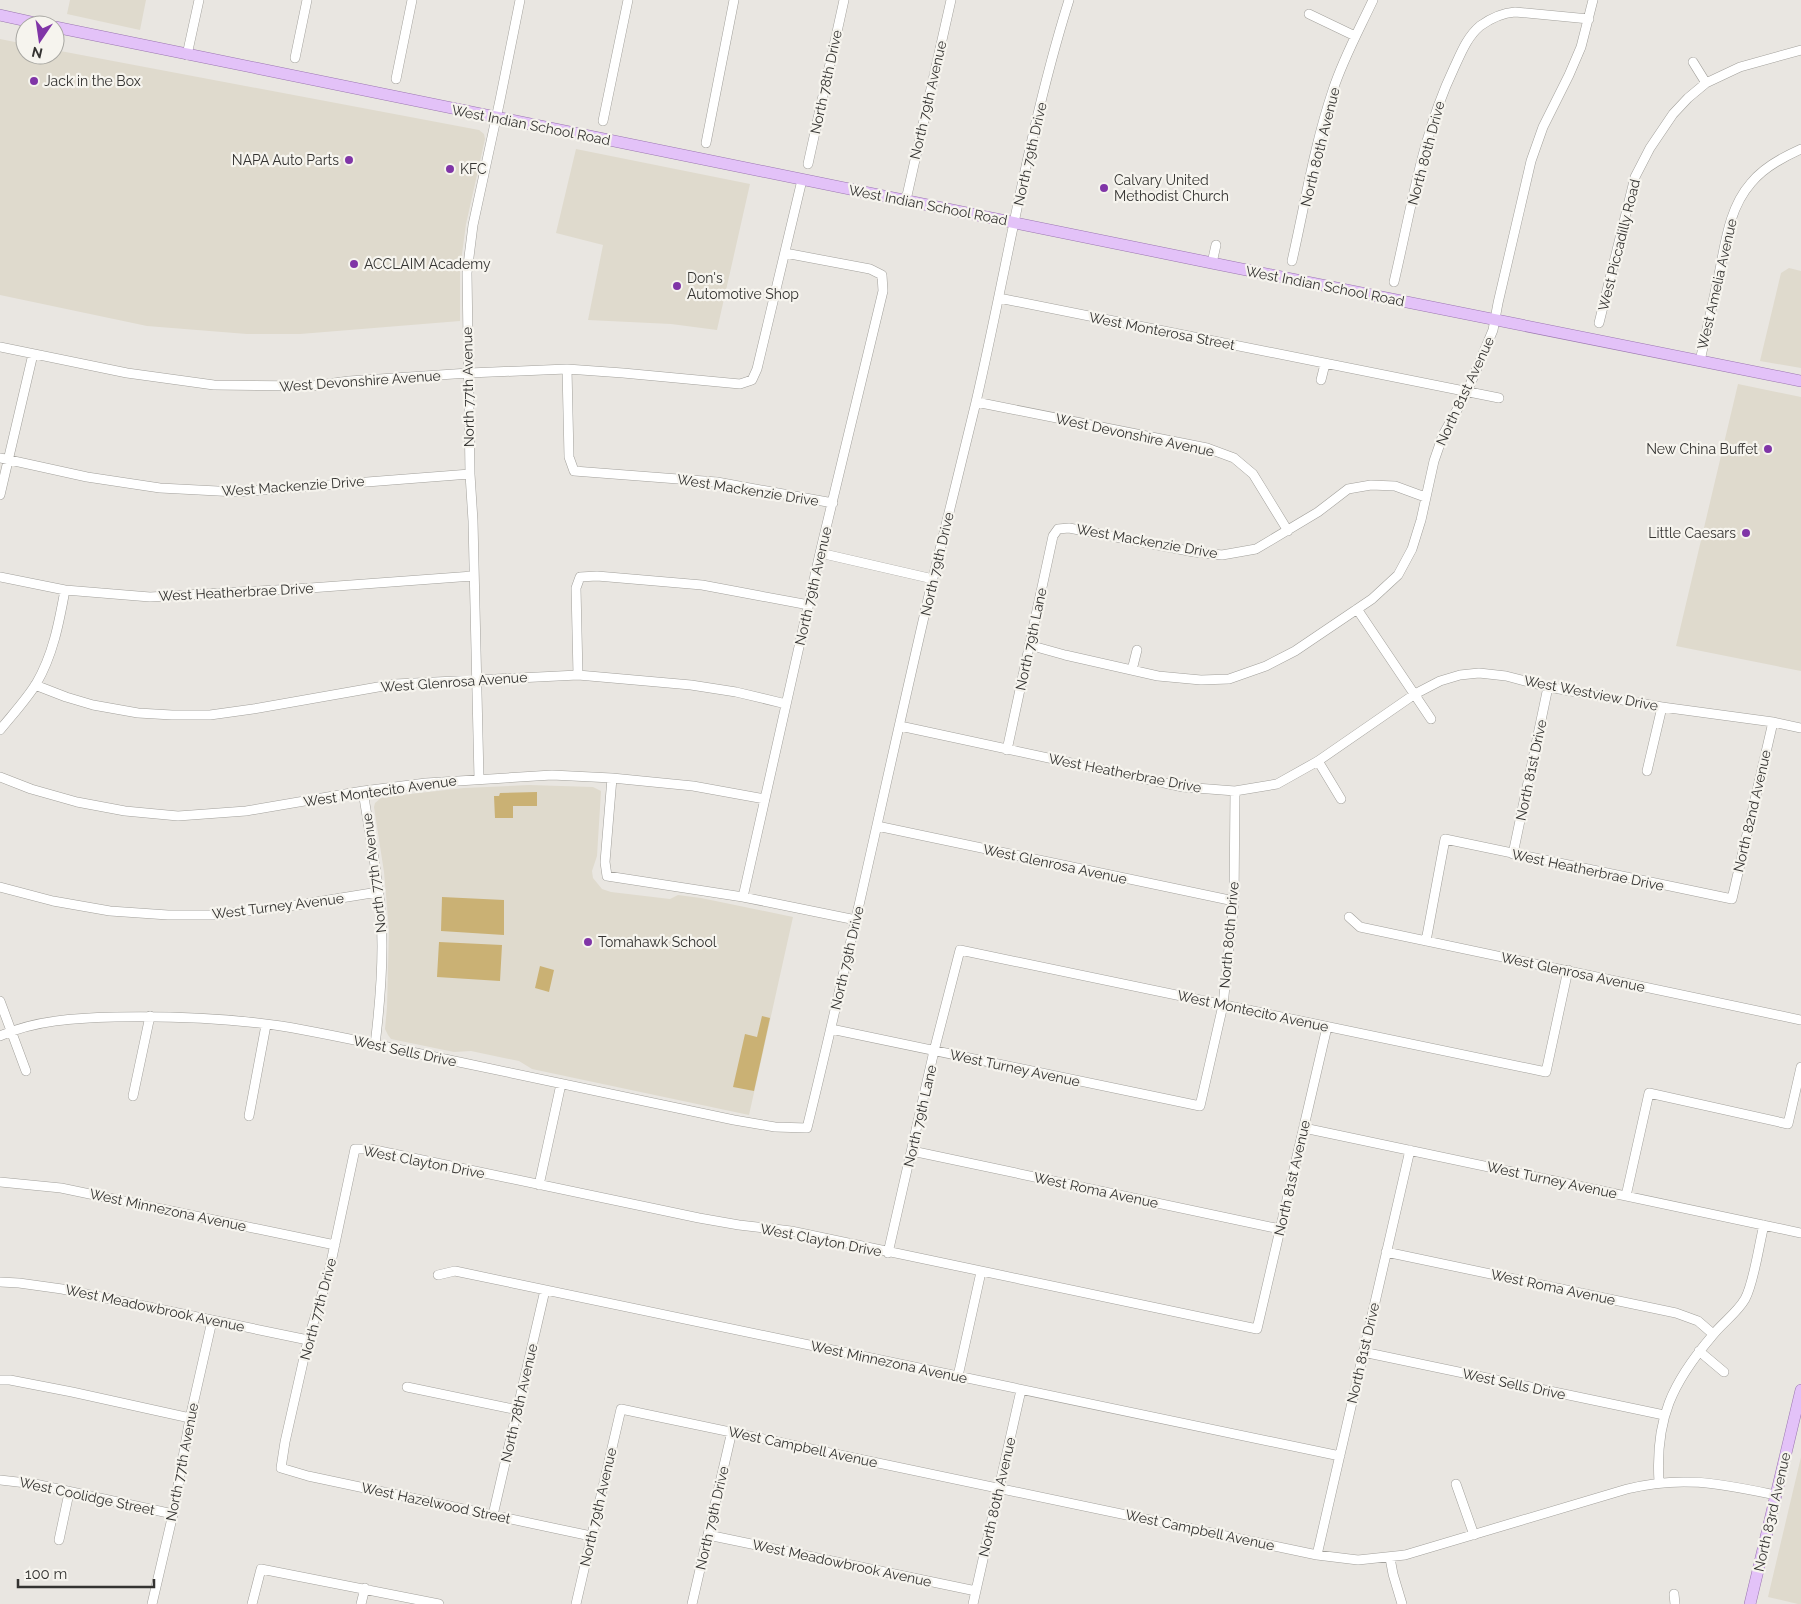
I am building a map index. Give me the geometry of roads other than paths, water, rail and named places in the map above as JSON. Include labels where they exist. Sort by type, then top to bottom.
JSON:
[{"type":"main road","points":[[0,16],[15,19]]},
{"type":"main road","name":"West Indian School Road","points":[[65,29],[1801,381]]},
{"type":"main road","name":"North 83rd Avenue","points":[[1750,1604],[1801,1390]]},
{"type":"street","points":[[187,55],[199,0]]},
{"type":"street","points":[[295,58],[307,0]]},
{"type":"street","points":[[396,79],[412,0]]},
{"type":"street","name":"North 77th Avenue","points":[[479,779],[473,521],[470,474],[470,373],[467,326],[467,273],[473,225],[520,0]]},
{"type":"street","points":[[603,122],[628,0]]},
{"type":"street","points":[[706,143],[734,0]]},
{"type":"street","name":"North 78th Drive","points":[[808,164],[844,0]]},
{"type":"street","name":"North 79th Avenue","points":[[906,200],[951,0]]},
{"type":"street","name":"North 79th Drive","points":[[807,1128],[933,579],[976,402],[1014,222],[1055,45],[1069,0]]},
{"type":"street","name":"North 80th Avenue","points":[[1292,261],[1324,118],[1340,70],[1373,0]]},
{"type":"street","name":"North 81st Avenue","points":[[1357,608],[1372,599],[1398,575],[1412,549],[1434,460],[1443,435],[1468,392],[1496,320],[1498,303],[1536,143],[1581,47],[1593,0]]},
{"type":"street","name":"North 80th Drive","points":[[1394,282],[1432,123],[1447,81],[1463,47],[1471,36],[1491,18],[1504,13],[1515,12],[1589,19]]},
{"type":"street","points":[[1308,14],[1355,36]]},
{"type":"street","name":"West Piccadilly Road","points":[[1599,323],[1634,177],[1650,148],[1673,114],[1706,83],[1740,67],[1801,50]]},
{"type":"street","points":[[1693,62],[1706,83]]},
{"type":"street","name":"West Amelia Avenue","points":[[1700,361],[1729,228],[1738,203],[1752,182],[1760,174],[1770,166],[1801,150]]},
{"type":"street","points":[[785,253],[802,180]]},
{"type":"street","points":[[1212,263],[1216,246]]},
{"type":"street","name":"North 79th Avenue","points":[[743,897],[820,553],[883,291],[882,275],[870,269],[785,253]]},
{"type":"street","name":"West Devonshire Avenue","points":[[0,348],[127,373],[214,385],[312,386],[349,381],[567,369],[740,384],[752,380],[757,369],[785,253]]},
{"type":"street","name":"West Monterosa Street","points":[[999,298],[1499,398]]},
{"type":"street","points":[[0,495],[4,459],[33,354]]},
{"type":"street","points":[[1321,380],[1325,364]]},
{"type":"street","name":"West Mackenzie Drive","points":[[567,369],[569,457],[574,471],[718,482],[832,502]]},
{"type":"street","name":"West Devonshire Avenue","points":[[976,402],[1207,448],[1234,458],[1253,474],[1288,531]]},
{"type":"street","name":"West Mackenzie Drive","points":[[4,459],[87,477],[160,488],[237,492],[470,474]]},
{"type":"street","name":"West Mackenzie Drive","points":[[1058,529],[1069,528],[1194,552],[1222,555],[1256,549],[1318,512],[1348,489],[1371,485],[1395,486],[1425,497]]},
{"type":"street","name":"North 79th Lane","points":[[1007,750],[1054,536],[1058,529]]},
{"type":"street","points":[[820,553],[933,579]]},
{"type":"street","name":"West Heatherbrae Drive","points":[[0,577],[65,590],[150,597],[473,576]]},
{"type":"street","points":[[578,675],[576,588],[580,577],[597,576],[702,585],[809,605]]},
{"type":"street","points":[[2,724],[35,685],[57,636],[65,590]]},
{"type":"street","points":[[1029,645],[1158,676],[1201,680],[1229,679],[1266,666],[1295,651],[1357,608],[1431,719]]},
{"type":"street","points":[[1132,670],[1137,650]]},
{"type":"street","name":"West Westview Drive","points":[[1415,694],[1440,681],[1460,675],[1479,673],[1506,676],[1548,686],[1662,707],[1773,722],[1801,728]]},
{"type":"street","name":"West Glenrosa Avenue","points":[[35,685],[93,705],[120,710],[146,713],[210,715],[297,702],[395,684],[578,675],[691,685],[736,692],[786,704]]},
{"type":"street","name":"North 81st Drive","points":[[1513,854],[1548,686]]},
{"type":"street","name":"West Heatherbrae Drive","points":[[900,726],[1183,787],[1235,791],[1277,784],[1318,761],[1415,694]]},
{"type":"street","points":[[1647,771],[1662,707]]},
{"type":"street","name":"North 82nd Avenue","points":[[1732,899],[1773,722]]},
{"type":"street","points":[[1318,761],[1341,799]]},
{"type":"street","name":"West Montecito Avenue","points":[[0,776],[32,789],[78,802],[126,811],[178,816],[246,811],[364,791],[426,783],[552,775],[612,778],[694,786],[765,799]]},
{"type":"street","points":[[612,778],[605,862],[607,876],[743,897],[856,920]]},
{"type":"street","name":"North 77th Avenue","points":[[364,791],[378,892],[382,945],[379,1015],[375,1045]]},
{"type":"street","name":"North 80th Drive","points":[[1200,1106],[1223,1005],[1234,901],[1235,791]]},
{"type":"street","name":"West Glenrosa Avenue","points":[[877,826],[1234,901]]},
{"type":"street","name":"West Heatherbrae Drive","points":[[1426,941],[1445,840],[1732,899]]},
{"type":"street","name":"West Turney Avenue","points":[[0,887],[53,901],[110,912],[168,915],[217,915],[378,892]]},
{"type":"street","name":"West Glenrosa Avenue","points":[[1349,917],[1360,927],[1801,1020]]},
{"type":"street","name":"North 79th Lane","points":[[888,1252],[934,1051],[960,950]]},
{"type":"street","name":"West Montecito Avenue","points":[[960,950],[1546,1072],[1568,970]]},
{"type":"street","points":[[0,1001],[26,1071]]},
{"type":"street","points":[[133,1096],[150,1016]]},
{"type":"street","name":"West Sells Drive","points":[[0,1036],[53,1021],[93,1018],[150,1016],[266,1024],[767,1126],[807,1128]]},
{"type":"street","points":[[250,1116],[266,1024]]},
{"type":"street","name":"North 81st Avenue","points":[[1257,1329],[1327,1027]]},
{"type":"street","name":"West Turney Avenue","points":[[831,1029],[1200,1106]]},
{"type":"street","points":[[1626,1196],[1649,1093],[1788,1124],[1801,1067]]},
{"type":"street","points":[[539,1184],[561,1084]]},
{"type":"street","name":"West Turney Avenue","points":[[1304,1128],[1801,1233]]},
{"type":"street","name":"West Clayton Drive","points":[[355,1149],[370,1150],[699,1218],[791,1231],[1257,1329]]},
{"type":"street","name":"North 77th Drive","points":[[281,1468],[308,1340],[329,1272],[355,1149]]},
{"type":"street","name":"North 81st Drive","points":[[1317,1555],[1410,1150]]},
{"type":"street","name":"West Roma Avenue","points":[[912,1151],[1280,1229]]},
{"type":"street","name":"West Minnezona Avenue","points":[[0,1182],[62,1188],[334,1244]]},
{"type":"street","points":[[1659,1482],[1659,1446],[1664,1415],[1671,1394],[1699,1351],[1746,1298],[1764,1225]]},
{"type":"street","name":"West Roma Avenue","points":[[1386,1252],[1676,1313],[1698,1321],[1713,1334]]},
{"type":"street","name":"West Minnezona Avenue","points":[[438,1275],[455,1271],[1340,1456]]},
{"type":"street","points":[[958,1376],[981,1272]]},
{"type":"street","name":"West Meadowbrook Avenue","points":[[0,1282],[62,1289],[308,1340]]},
{"type":"street","name":"North 78th Avenue","points":[[493,1516],[545,1290]]},
{"type":"street","name":"North 77th Avenue","points":[[152,1604],[173,1514],[190,1418],[212,1321]]},
{"type":"street","points":[[1699,1351],[1724,1372]]},
{"type":"street","name":"West Sells Drive","points":[[1363,1352],[1664,1415]]},
{"type":"street","points":[[0,1380],[10,1380],[72,1392],[190,1418]]},
{"type":"street","points":[[407,1387],[518,1410]]},
{"type":"street","name":"North 80th Avenue","points":[[973,1604],[1020,1390]]},
{"type":"street","name":"North 79th Avenue","points":[[576,1604],[621,1409]]},
{"type":"street","name":"West Campbell Avenue","points":[[621,1409],[1317,1555],[1358,1560],[1404,1555],[1628,1488],[1659,1482],[1714,1482],[1776,1495]]},
{"type":"street","name":"North 79th Drive","points":[[692,1604],[732,1431]]},
{"type":"street","name":"West Hazelwood Street","points":[[281,1468],[308,1476],[591,1536]]},
{"type":"street","name":"West Coolidge Street","points":[[0,1480],[35,1484],[69,1493],[173,1514]]},
{"type":"street","points":[[1456,1484],[1474,1535]]},
{"type":"street","points":[[59,1540],[69,1493]]},
{"type":"street","name":"West Meadowbrook Avenue","points":[[708,1535],[976,1591]]},
{"type":"street","points":[[1390,1558],[1402,1604]]},
{"type":"street","points":[[252,1604],[261,1568],[439,1604]]},
{"type":"street","points":[[361,1604],[365,1588]]},
{"type":"street","points":[[1674,1594],[1675,1604]]},
{"type":"place","name":"Jack in the Box","points":[[34,81]]},
{"type":"place","name":"NAPA Auto Parts","points":[[349,160]]},
{"type":"place","name":"KFC","points":[[450,169]]},
{"type":"place","name":"Calvary United Methodist Church","points":[[1104,188]]},
{"type":"place","name":"ACCLAIM Academy","points":[[354,264]]},
{"type":"place","name":"Don's Automotive Shop","points":[[677,286]]},
{"type":"place","name":"New China Buffet","points":[[1768,449]]},
{"type":"place","name":"Little Caesars","points":[[1746,533]]},
{"type":"place","name":"Tomahawk School","points":[[588,942]]}]
